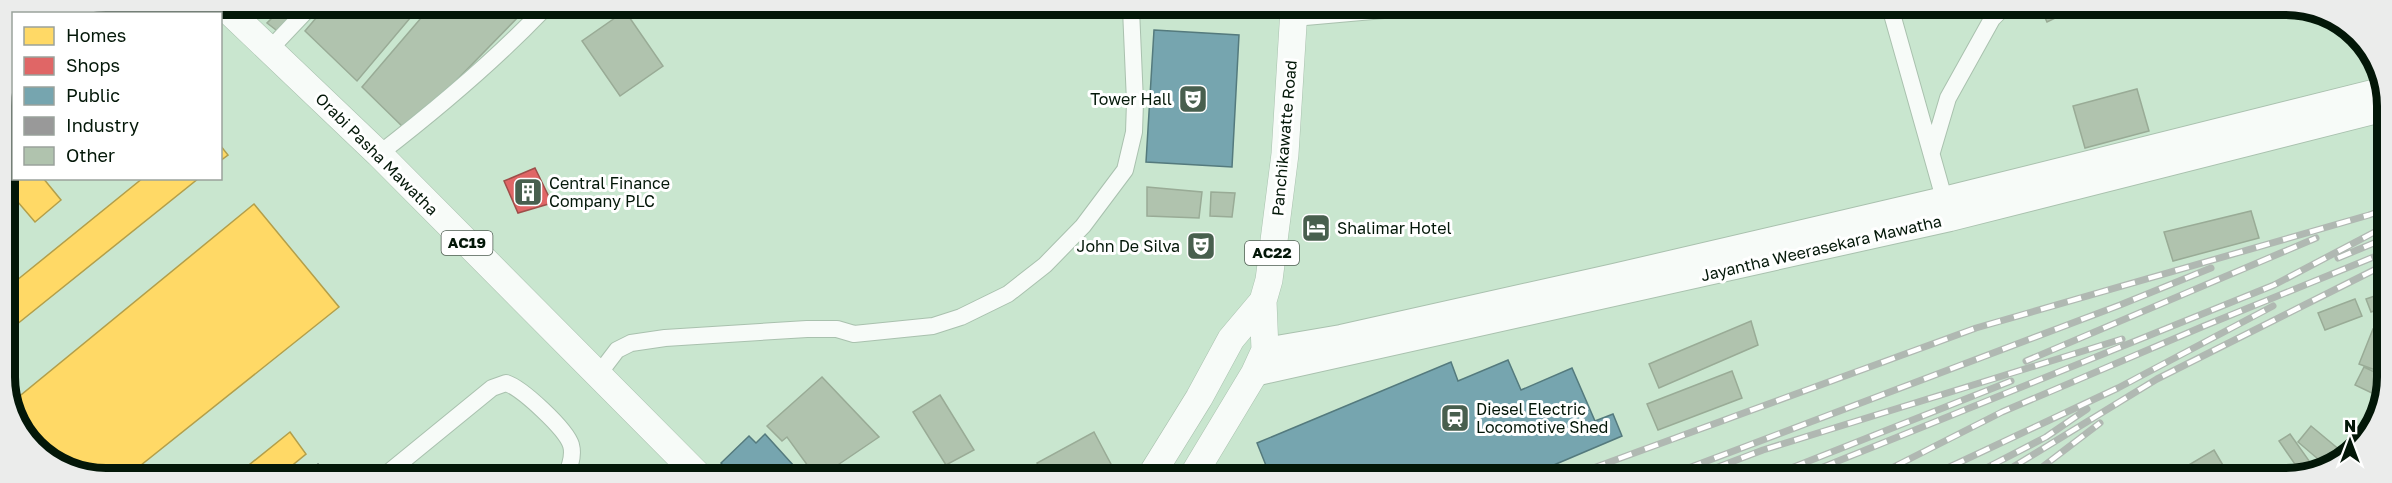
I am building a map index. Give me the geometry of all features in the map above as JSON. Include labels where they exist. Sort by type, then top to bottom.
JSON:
[{"type":"main road","name":"Orabi Pasha Mawatha","points":[[233,15],[379,154],[691,468]]},
{"type":"main road","name":"Panchikawatte Road","points":[[1197,468],[1254,374],[1265,350],[1263,301],[1269,280],[1285,154],[1294,15]]},
{"type":"main road","name":"Jayantha Weerasekara Mawatha","points":[[1265,350],[1341,338],[1947,209],[2375,92]]},
{"type":"main road","name":"Jayantha Weerasekara Mawatha","points":[[1254,374],[1947,209],[2377,111]]},
{"type":"main road","name":"Panchikawatte Road","points":[[1156,468],[1199,398],[1231,339],[1263,301]]},
{"type":"street","points":[[269,50],[302,15]]},
{"type":"street","points":[[379,154],[420,123],[519,35],[538,15]]},
{"type":"street","points":[[598,375],[617,350],[631,343],[664,338],[807,329],[837,329],[854,334],[933,326],[961,317],[1008,294],[1044,265],[1083,226],[1125,170],[1134,132],[1131,15]]},
{"type":"street","points":[[1892,15],[1947,209]]},
{"type":"street","points":[[1931,153],[1948,98],[1996,15]]},
{"type":"street","points":[[394,468],[492,388],[506,383],[519,389],[566,434],[572,446],[572,458],[568,468]]},
{"type":"building: Homes","points":[[222,148],[228,155],[222,160]]},
{"type":"building: Homes","points":[[15,180],[45,180],[61,200],[35,222],[15,199]]},
{"type":"building: Homes","points":[[141,180],[197,180],[15,326],[15,282]]},
{"type":"building: Homes","points":[[254,204],[339,307],[137,468],[88,466],[66,459],[50,449],[34,433],[27,423],[18,398]]},
{"type":"building: Homes","points":[[290,432],[306,454],[289,468],[245,468]]},
{"type":"building: Shops","name":"Central Finance Company PLC","points":[[535,168],[552,203],[518,213],[504,181]]},
{"type":"building: Public","name":"Tower Hall","points":[[1154,30],[1239,35],[1232,167],[1146,162]]},
{"type":"building: Public","name":"Diesel Electric Locomotive Shed","points":[[1508,360],[1521,390],[1572,368],[1595,421],[1613,414],[1622,436],[1547,468],[1267,468],[1257,443],[1451,362],[1458,381]]},
{"type":"building: Public","points":[[765,434],[796,468],[725,468],[721,463],[749,436],[756,443]]},
{"type":"building: Other","points":[[275,15],[295,15],[280,33],[267,23]]},
{"type":"building: Other","points":[[319,15],[413,15],[357,81],[305,31]]},
{"type":"building: Other","points":[[424,15],[520,15],[407,131],[362,87]]},
{"type":"building: Other","points":[[619,15],[628,15],[663,66],[620,96],[582,41]]},
{"type":"building: Other","points":[[2044,15],[2061,15],[2047,22]]},
{"type":"building: Other","points":[[2137,89],[2149,131],[2085,148],[2073,106]]},
{"type":"building: Other","points":[[1147,187],[1202,192],[1199,218],[1147,216]]},
{"type":"building: Other","points":[[1211,192],[1235,193],[1232,217],[1210,216]]},
{"type":"building: Other","points":[[2251,211],[2259,238],[2173,261],[2164,232]]},
{"type":"building: Other","points":[[2377,295],[2377,310],[2371,312],[2366,299]]},
{"type":"building: Other","points":[[2355,299],[2362,316],[2325,330],[2318,313]]},
{"type":"building: Other","points":[[1751,321],[1758,345],[1659,388],[1649,364]]},
{"type":"building: Other","points":[[2373,329],[2377,331],[2377,371],[2359,364]]},
{"type":"building: Other","points":[[2364,367],[2377,373],[2375,395],[2355,385]]},
{"type":"building: Other","points":[[1732,371],[1742,398],[1658,430],[1647,404]]},
{"type":"building: Other","points":[[822,377],[879,437],[833,468],[809,468],[787,437],[782,441],[767,426]]},
{"type":"building: Other","points":[[940,395],[974,450],[946,465],[913,412]]},
{"type":"building: Other","points":[[2311,426],[2340,450],[2320,461],[2298,442]]},
{"type":"building: Other","points":[[1094,432],[1112,466],[1108,468],[1040,468],[1037,463]]},
{"type":"building: Other","points":[[2290,434],[2311,464],[2297,467],[2279,441]]},
{"type":"building: Other","points":[[2214,450],[2225,468],[2188,468],[2187,466]]},
{"type":"railway","points":[[1593,468],[1976,328],[2377,212]]},
{"type":"railway","points":[[1821,468],[2274,285],[2377,231]]},
{"type":"railway","points":[[2026,361],[2316,238]]},
{"type":"railway","points":[[2338,258],[2377,242]]},
{"type":"railway","points":[[1892,468],[2002,412],[2377,256]]},
{"type":"railway","points":[[1688,468],[2120,305],[2211,268]]},
{"type":"railway","points":[[2011,468],[2157,379],[2377,269]]},
{"type":"railway","points":[[1947,468],[2118,388],[2273,306]]},
{"type":"railway","points":[[1715,468],[1763,450],[2122,339]]},
{"type":"railway","points":[[1791,468],[2011,381]]},
{"type":"railway","points":[[1986,468],[2046,437],[2087,409]]},
{"type":"railway","points":[[2041,468],[2100,423]]},
{"type":"place","name":"Tower Hall","points":[[1193,99]]},
{"type":"place","name":"Central Finance Company PLC","points":[[528,192]]},
{"type":"place","name":"Shalimar Hotel","points":[[1316,228]]},
{"type":"place","name":"John De Silva","points":[[1201,246]]},
{"type":"place","name":"Diesel Electric Locomotive Shed","points":[[1455,418]]}]
